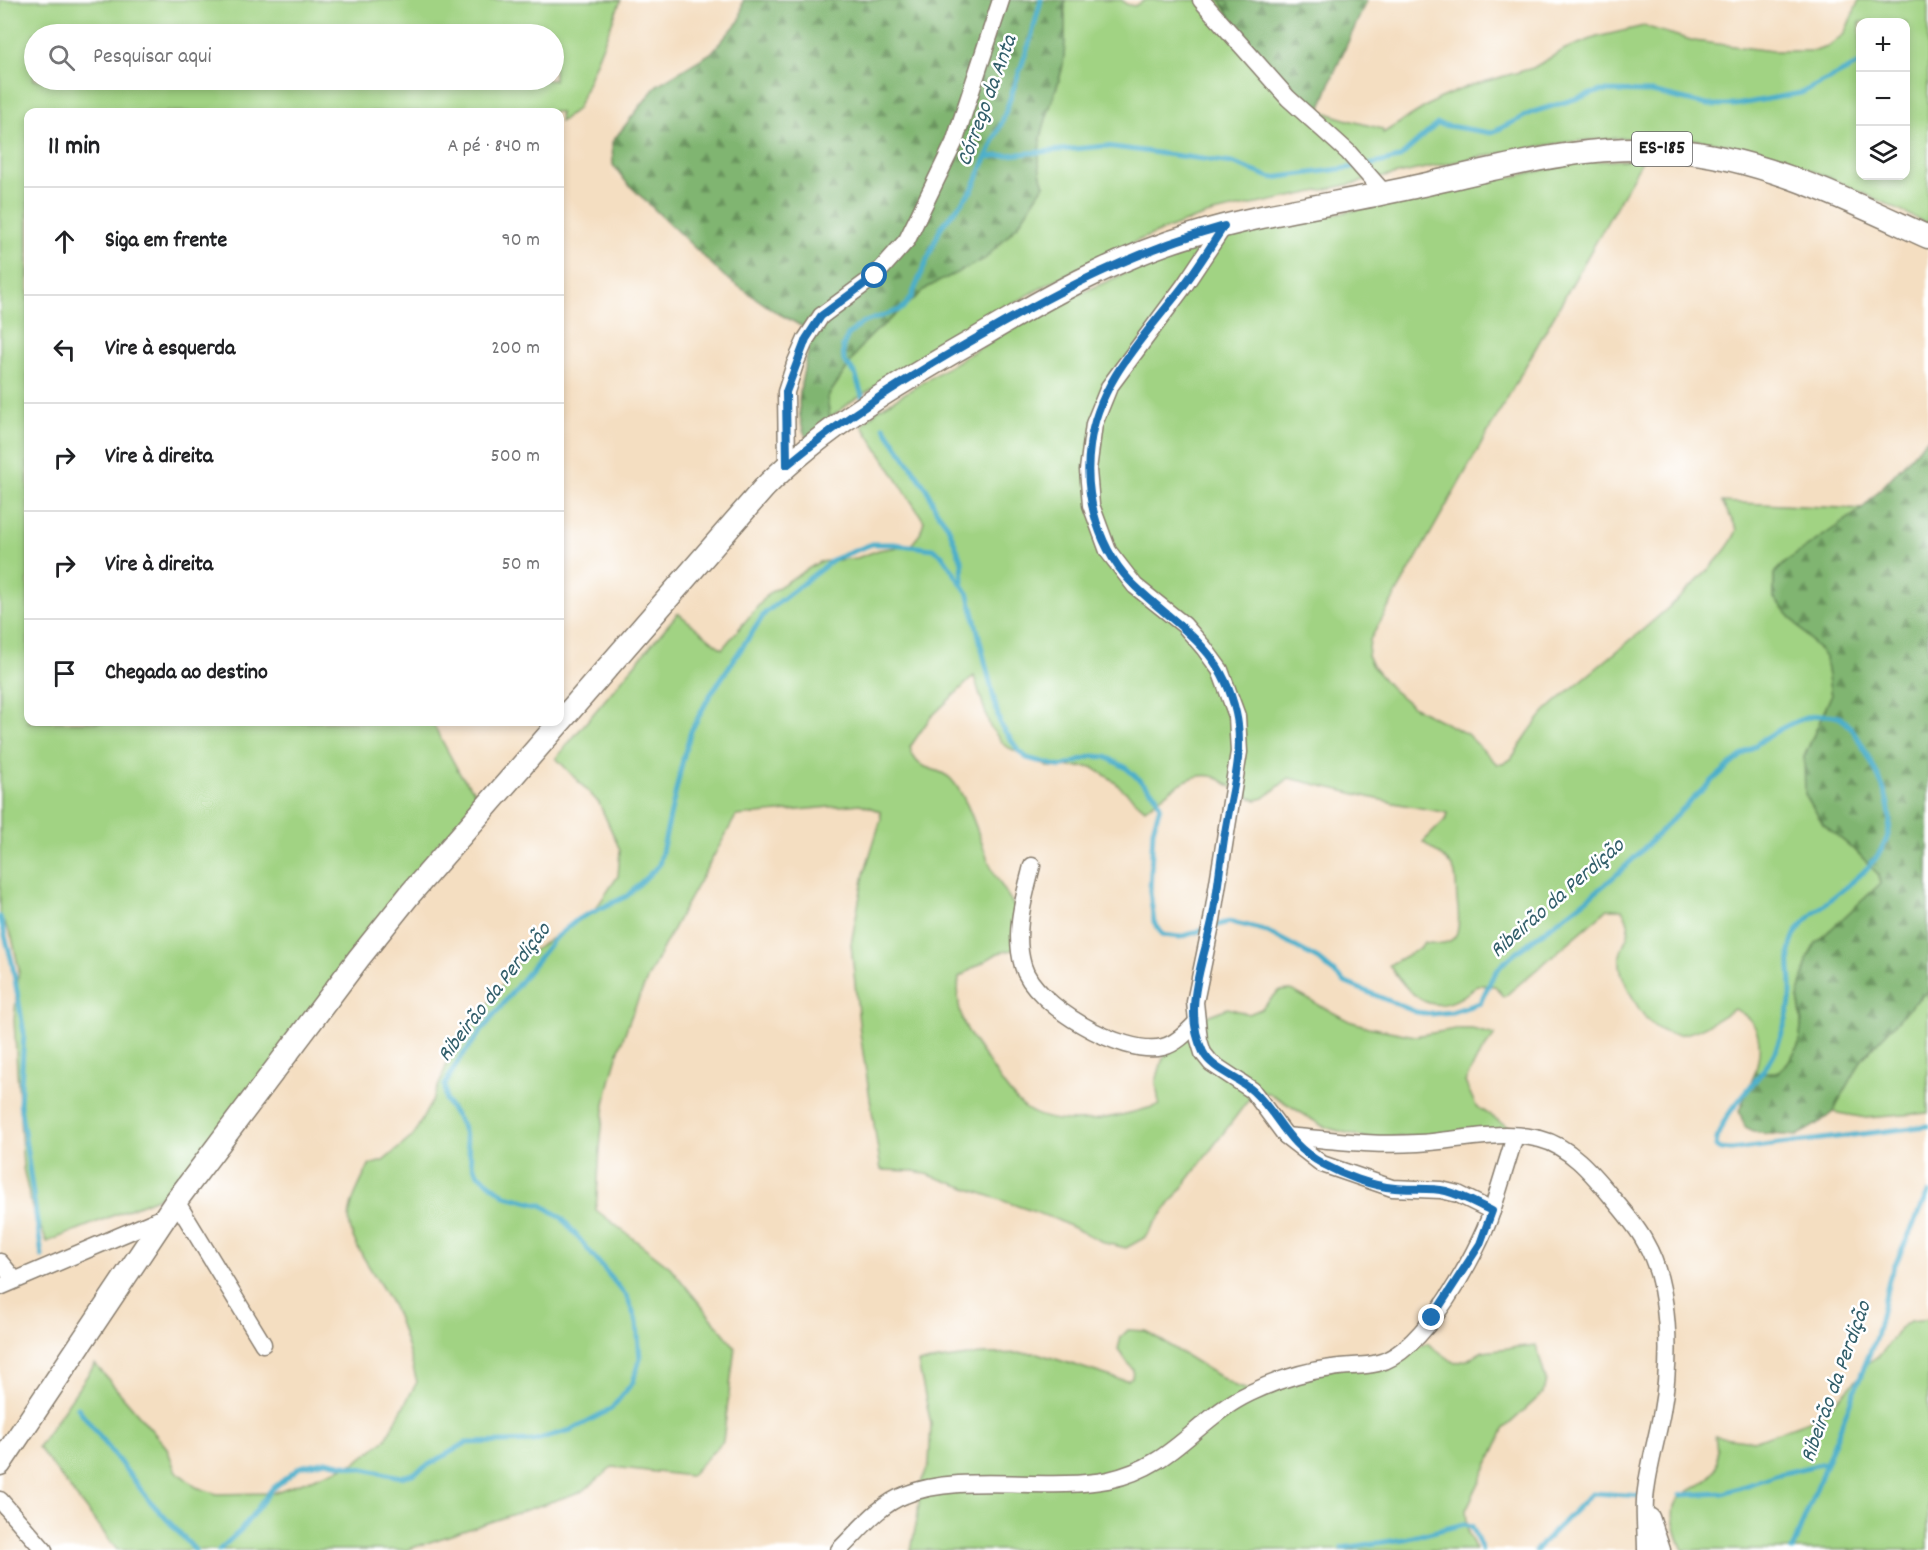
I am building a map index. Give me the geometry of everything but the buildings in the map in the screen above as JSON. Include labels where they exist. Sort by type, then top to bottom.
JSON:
[{"type":"main road","name":"ES-185","points":[[564,719],[787,465],[834,426],[922,370],[1068,286],[1162,245],[1224,226],[1385,194],[1557,155],[1614,149],[1671,150],[1729,158],[1785,174],[1928,237]]},
{"type":"main road","name":"ES-185","points":[[0,1464],[171,1208],[411,893],[558,726]]},
{"type":"street","points":[[787,465],[786,392],[806,339],[821,316],[875,276],[907,240],[954,143],[1001,0]]},
{"type":"street","points":[[1201,0],[1288,98],[1348,152],[1385,194]]},
{"type":"street","points":[[1224,226],[1184,286],[1109,387],[1094,424],[1088,470],[1091,505],[1108,551],[1135,586],[1184,625],[1204,648],[1220,670],[1237,716],[1239,752],[1211,925],[1198,978],[1195,1002],[1196,1023],[1203,1053],[1211,1063],[1252,1090],[1286,1136],[1322,1164],[1392,1188],[1449,1192],[1492,1211]]},
{"type":"street","points":[[1032,866],[1022,908],[1020,937],[1023,965],[1038,991],[1093,1032],[1127,1044],[1163,1047],[1174,1042],[1196,1023]]},
{"type":"street","points":[[1286,1136],[1356,1143],[1416,1143],[1515,1136],[1540,1138],[1575,1158],[1627,1216],[1645,1241],[1656,1264],[1663,1294],[1667,1356],[1663,1408],[1645,1499],[1646,1550]]},
{"type":"street","points":[[839,1550],[871,1518],[905,1494],[961,1485],[1084,1484],[1134,1473],[1167,1456],[1214,1416],[1249,1393],[1315,1370],[1377,1364],[1400,1354],[1422,1332],[1480,1244],[1515,1136]]},
{"type":"street","points":[[0,1262],[8,1283],[171,1208],[263,1344]]},
{"type":"street","points":[[1645,1499],[1662,1550]]},
{"type":"street","points":[[0,1500],[44,1550]]},
{"type":"green space","points":[[0,0],[621,0],[577,109],[564,119],[564,108],[24,108],[24,726],[434,726],[460,774],[487,806],[203,1160],[157,1198],[47,1242],[32,1208],[23,1168],[14,1020],[19,969],[12,937],[0,915]]},
{"type":"green space","points":[[743,0],[1065,0],[1064,61],[1040,141],[1040,171],[1044,185],[1018,225],[985,259],[928,287],[862,345],[827,398],[830,418],[807,439],[799,412],[799,399],[812,332],[776,312],[725,277],[627,183],[613,165],[612,142],[657,85],[711,53],[740,20]]},
{"type":"green space","points":[[1065,0],[1122,0],[1134,6],[1146,0],[1220,0],[1251,46],[1290,88],[1319,109],[1382,129],[1383,133],[1438,99],[1469,86],[1533,68],[1565,49],[1597,37],[1644,26],[1694,41],[1772,51],[1815,51],[1827,47],[1844,34],[1859,0],[1928,0],[1928,224],[1795,164],[1740,147],[1713,142],[1676,138],[1602,139],[1493,154],[1213,213],[1165,230],[1118,249],[1027,296],[852,401],[830,418],[827,398],[862,345],[928,287],[997,247],[1018,225],[1044,185],[1040,171],[1040,141],[1062,69],[1065,44]]},
{"type":"green space","points":[[1220,0],[1367,0],[1320,110],[1264,60],[1230,17]]},
{"type":"green space","points":[[1643,159],[1370,640],[1368,657],[1372,666],[1391,688],[1412,706],[1467,734],[1497,764],[1503,764],[1511,759],[1544,713],[1683,595],[1727,548],[1737,529],[1722,502],[1862,509],[1788,560],[1774,574],[1774,598],[1825,657],[1831,696],[1804,757],[1823,824],[1857,852],[1879,875],[1880,884],[1859,906],[1798,998],[1801,1017],[1800,1038],[1798,1048],[1787,1065],[1776,1072],[1755,1073],[1759,1053],[1758,1035],[1750,1020],[1734,1009],[1693,1031],[1669,1034],[1657,1029],[1635,1002],[1620,969],[1620,955],[1629,927],[1622,909],[1608,909],[1504,997],[1495,986],[1477,985],[1451,1002],[1439,1005],[1428,1003],[1408,989],[1389,965],[1420,948],[1424,942],[1445,943],[1456,935],[1459,920],[1454,871],[1445,859],[1423,842],[1447,818],[1448,813],[1394,803],[1289,778],[1264,798],[1256,800],[1219,779],[1209,776],[1200,776],[1180,784],[1145,809],[1111,779],[1092,767],[1048,767],[1005,746],[990,727],[974,676],[930,718],[910,747],[917,762],[945,774],[958,788],[970,811],[993,871],[1015,907],[1020,920],[1021,948],[998,953],[959,977],[958,989],[960,1010],[966,1029],[1008,1091],[1019,1103],[1039,1116],[1073,1121],[1127,1114],[1159,1105],[1156,1081],[1162,1061],[1171,1042],[1193,1021],[1228,1008],[1249,1014],[1261,1009],[1279,991],[1291,990],[1349,1021],[1368,1027],[1415,1036],[1456,1029],[1472,1029],[1495,1035],[1478,1057],[1465,1082],[1476,1106],[1519,1134],[1366,1138],[1324,1127],[1276,1097],[1268,1093],[1257,1092],[1249,1099],[1144,1238],[1126,1248],[1105,1243],[1055,1219],[929,1175],[915,1171],[881,1170],[860,1033],[851,944],[864,874],[881,819],[880,811],[860,804],[736,816],[659,956],[626,1028],[605,1105],[596,1210],[670,1267],[735,1347],[723,1441],[690,1476],[613,1467],[583,1491],[406,1550],[117,1550],[38,1447],[95,1364],[167,1448],[175,1470],[196,1487],[217,1494],[273,1493],[355,1463],[385,1440],[417,1382],[397,1316],[352,1235],[350,1211],[369,1165],[383,1161],[413,1136],[435,1095],[448,1061],[520,959],[594,911],[618,876],[620,850],[599,803],[556,758],[678,613],[722,649],[769,593],[819,562],[857,558],[879,550],[911,545],[920,534],[924,521],[862,425],[879,409],[1037,313],[1186,246],[1581,162]]},
{"type":"green space","points":[[1928,438],[1928,992],[1912,1005],[1863,1058],[1833,1112],[1797,1136],[1758,1133],[1745,1127],[1739,1111],[1755,1073],[1778,1072],[1788,1063],[1799,1045],[1802,1018],[1798,998],[1808,957],[1816,943],[1880,884],[1879,875],[1857,852],[1823,824],[1805,794],[1804,757],[1831,696],[1825,657],[1774,598],[1774,574],[1788,560],[1862,509]]},
{"type":"green space","points":[[1928,992],[1928,1113],[1866,1118],[1833,1112],[1863,1058],[1912,1005]]},
{"type":"green space","points":[[1928,1319],[1928,1550],[1683,1550],[1674,1523],[1674,1508],[1680,1497],[1707,1480],[1714,1472],[1717,1459],[1715,1436],[1754,1441],[1822,1416],[1861,1375],[1868,1363],[1882,1353],[1900,1328],[1910,1321]]},
{"type":"green space","points":[[1128,1330],[1146,1331],[1235,1386],[1252,1391],[1427,1343],[1455,1363],[1467,1360],[1483,1351],[1536,1345],[1546,1380],[1543,1393],[1505,1428],[1466,1510],[1468,1533],[1476,1550],[911,1550],[918,1514],[920,1485],[929,1464],[931,1424],[918,1363],[982,1354],[1037,1353],[1118,1379],[1128,1380],[1132,1377],[1133,1370],[1118,1349],[1121,1337]]},
{"type":"waterway","name":"Córrego da Anta","points":[[864,402],[855,373],[844,361],[843,346],[848,335],[862,323],[902,309],[911,298],[941,227],[972,190],[1002,122],[1031,38],[1041,0]]},
{"type":"waterway","points":[[1365,166],[1399,158],[1437,124],[1491,133],[1533,112],[1601,91],[1652,92],[1707,105],[1735,105],[1801,93],[1856,66]]},
{"type":"waterway","points":[[986,157],[1106,146],[1232,163],[1272,178],[1356,167]]},
{"type":"waterway","name":"Córrego da Anta","points":[[884,427],[927,489],[936,510],[948,526],[962,562],[963,582]]},
{"type":"waterway","name":"Ribeirão da Perdição","points":[[219,1550],[241,1530],[271,1490],[300,1467],[326,1461],[401,1477],[413,1474],[466,1443],[532,1441],[571,1430],[611,1409],[633,1382],[640,1359],[637,1323],[627,1297],[562,1218],[542,1205],[506,1196],[478,1174],[473,1166],[462,1125],[446,1101],[445,1085],[458,1061],[554,939],[578,919],[627,896],[659,865],[691,731],[709,697],[765,613],[834,559],[872,544],[933,549],[942,555],[969,595],[1000,724],[1019,751],[1027,758],[1061,767],[1093,756],[1106,757],[1125,767],[1156,795],[1160,806],[1153,830],[1150,892],[1154,922],[1163,935],[1180,937],[1228,922],[1264,930],[1318,959],[1346,983],[1416,1012],[1432,1014],[1452,1012],[1480,1003],[1492,978],[1502,964],[1616,875],[1689,803],[1751,748],[1783,728],[1812,716],[1838,717],[1844,720],[1866,751],[1881,782],[1889,809],[1888,836],[1867,868],[1811,916],[1795,934],[1790,950],[1789,1007],[1777,1047],[1762,1072],[1733,1108],[1719,1133],[1716,1146],[1720,1149],[1731,1150],[1928,1126]]},
{"type":"waterway","points":[[0,917],[12,962],[24,1033],[20,1104],[42,1256]]},
{"type":"waterway","name":"Ribeirão da Perdição","points":[[1792,1550],[1876,1337],[1890,1276],[1928,1193]]},
{"type":"waterway","points":[[78,1408],[149,1500],[195,1550]]},
{"type":"waterway","points":[[1680,1495],[1724,1493],[1776,1475],[1825,1463]]},
{"type":"waterway","points":[[1536,1550],[1592,1493],[1643,1496]]},
{"type":"waterway","points":[[1342,1548],[1405,1539],[1464,1524],[1472,1526],[1482,1550]]},
{"type":"route","points":[[875,276],[821,316],[806,339],[786,392],[784,417],[787,465],[834,426],[922,370],[1068,286],[1144,252],[1193,234],[1224,226],[1184,286],[1129,356],[1101,402],[1089,447],[1091,505],[1108,551],[1122,572],[1135,586],[1184,625],[1204,648],[1220,670],[1237,716],[1239,752],[1212,920],[1198,978],[1195,1002],[1196,1023],[1203,1053],[1211,1063],[1252,1090],[1286,1136],[1322,1164],[1392,1188],[1441,1190],[1458,1194],[1492,1211],[1480,1244],[1432,1318]]}]
